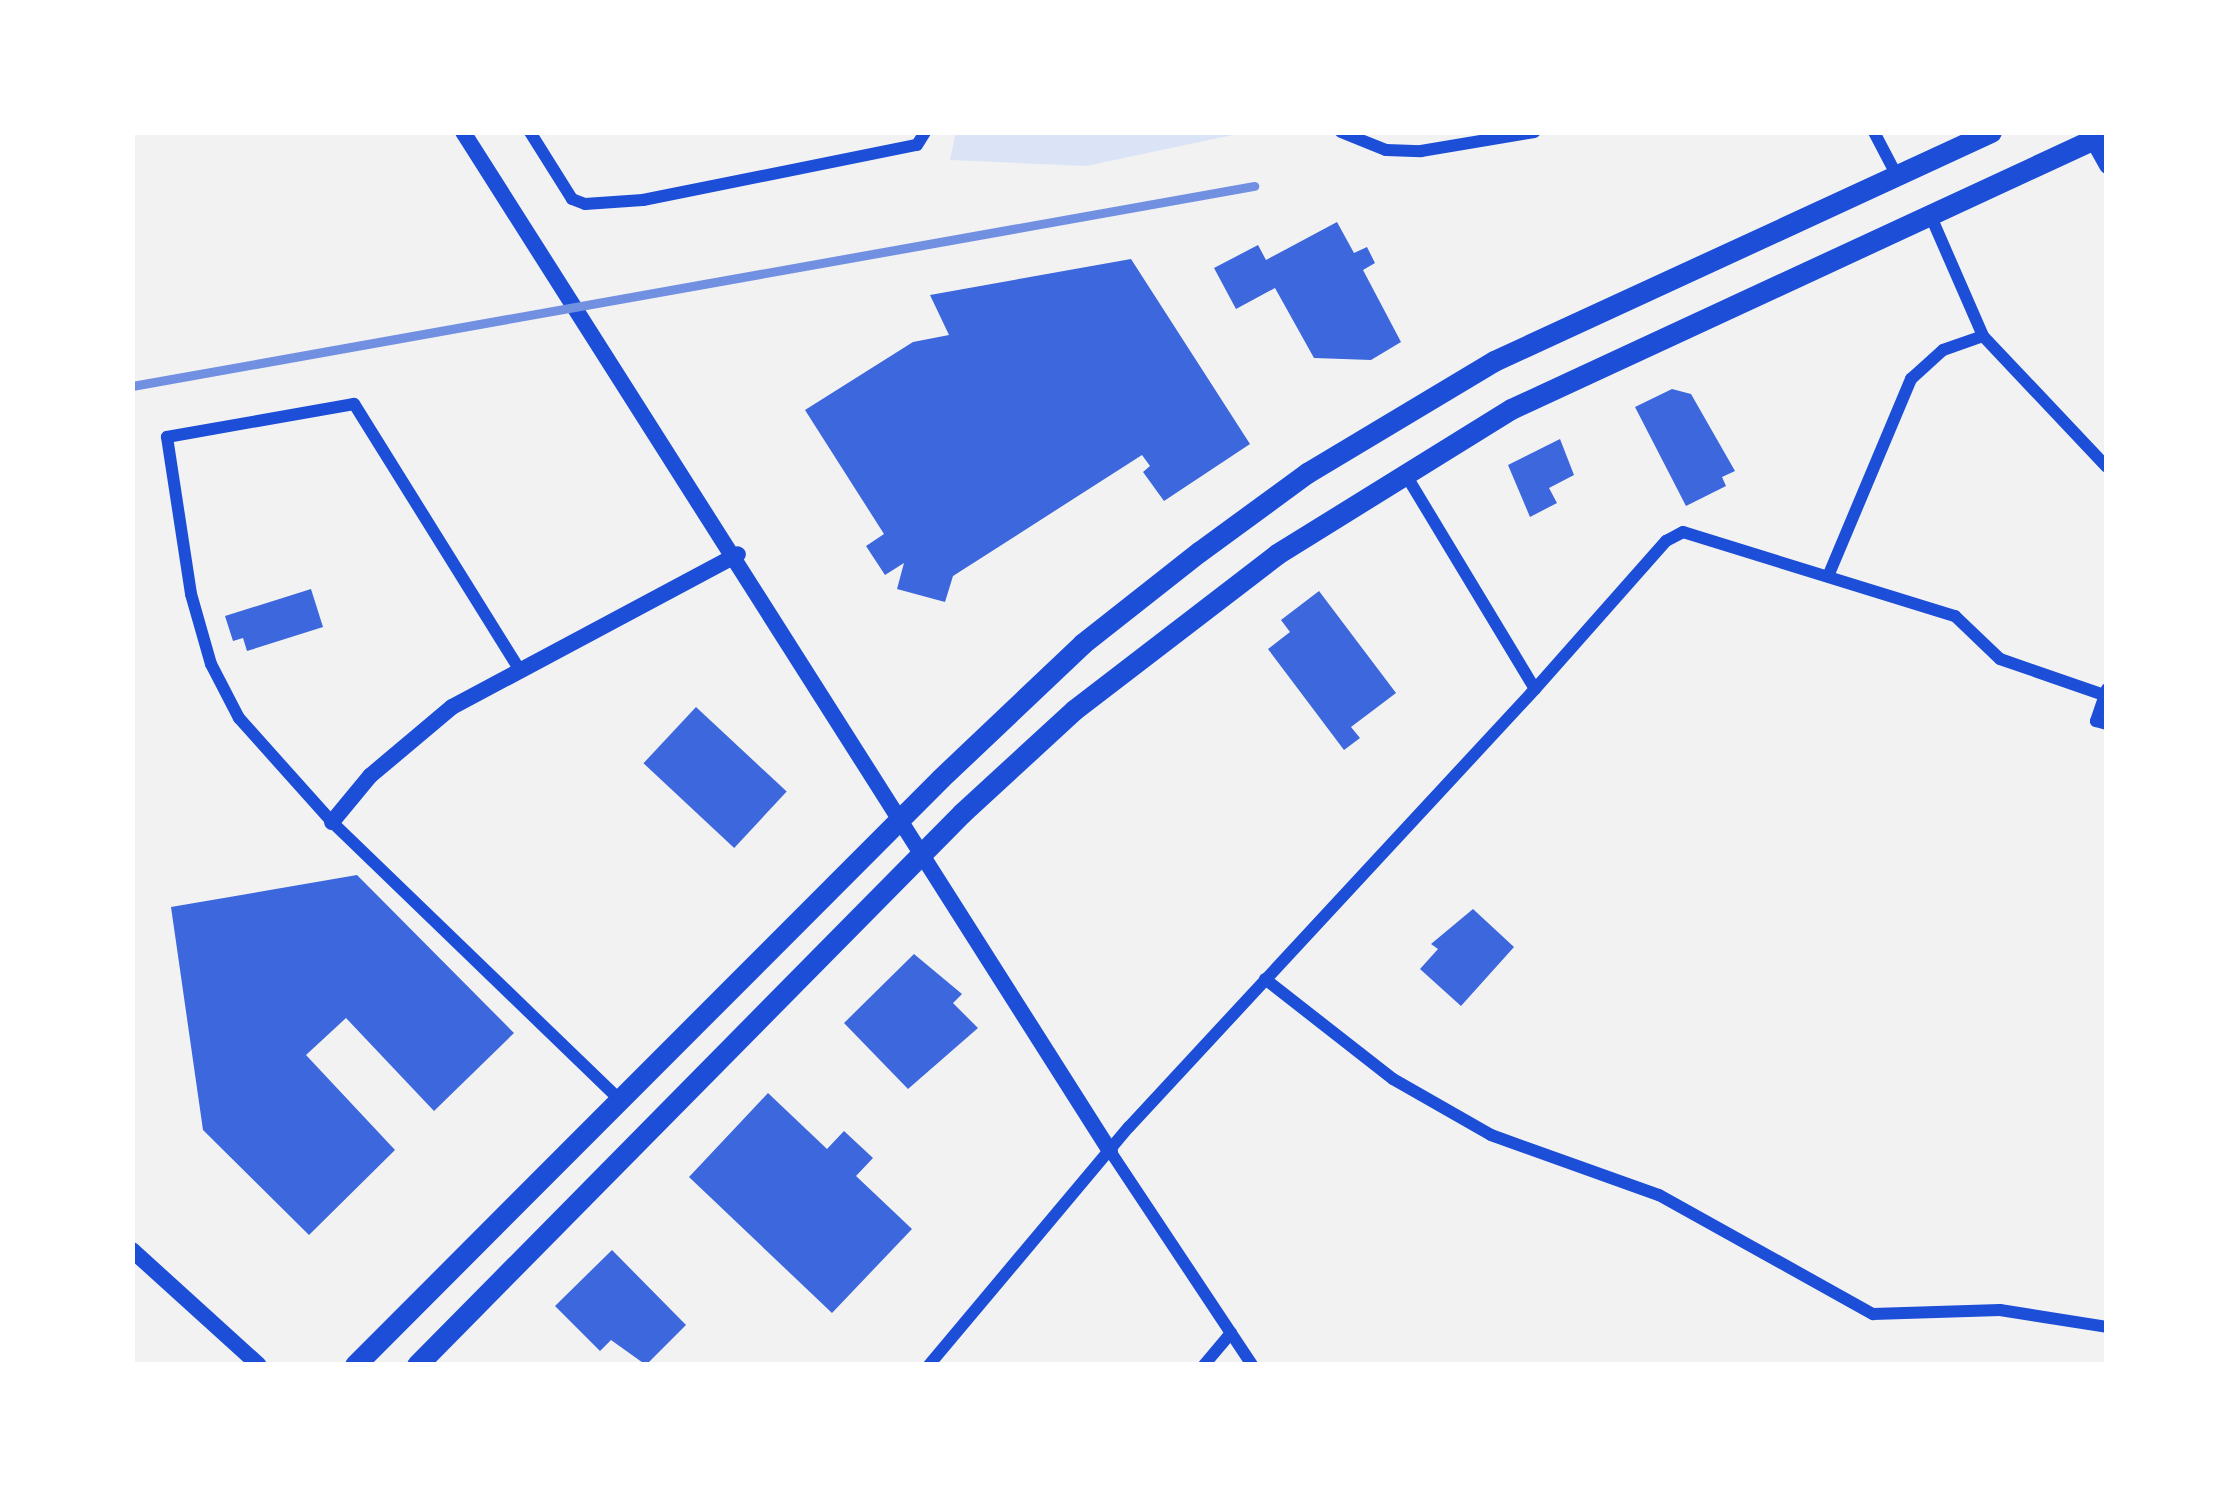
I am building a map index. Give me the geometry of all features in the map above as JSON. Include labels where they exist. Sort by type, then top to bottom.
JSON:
[{"type":"highway","points":[[355,1365],[1082,644],[1307,473],[1575,320],[1991,132]]},
{"type":"highway","points":[[417,1365],[1074,710],[1277,554],[1511,409],[1763,286],[1932,219],[2096,135]]},
{"type":"street","points":[[464,132],[738,554],[1110,1151],[1252,1365]]},
{"type":"street","points":[[530,132],[572,199],[585,204],[917,145],[925,132]]},
{"type":"street","points":[[1340,132],[1386,150],[1421,151],[1534,132]]},
{"type":"street","points":[[1874,132],[1897,176]]},
{"type":"street","points":[[2096,135],[2107,166]]},
{"type":"street","points":[[1932,219],[1983,337],[2107,467]]},
{"type":"street","points":[[1829,574],[1911,379],[1943,350],[1983,337]]},
{"type":"street","points":[[521,672],[354,404],[167,437],[191,594],[212,664],[239,718],[332,823],[619,1099]]},
{"type":"street","points":[[1404,472],[1535,689]]},
{"type":"street","points":[[929,1365],[1110,1151],[1666,541],[1683,532],[1955,616],[2000,659],[2106,692],[2096,721],[2107,724]]},
{"type":"street","points":[[332,823],[404,745],[452,706],[738,554]]},
{"type":"street","points":[[1265,979],[1393,1079],[1472,1125],[1659,1195],[1874,1314],[2000,1310],[2107,1327]]},
{"type":"street","points":[[132,1250],[259,1365]]},
{"type":"street","points":[[1204,1365],[1231,1333]]},
{"type":"shaded area","points":[[956,132],[1247,132],[1086,166],[950,160]]},
{"type":"building","points":[[1337,222],[1354,253],[1367,247],[1375,263],[1363,270],[1401,342],[1371,360],[1314,358],[1275,288],[1236,309],[1214,268],[1258,245],[1266,260]]},
{"type":"building","points":[[1131,259],[1250,444],[1164,501],[1143,472],[1150,466],[1142,455],[953,576],[945,602],[897,589],[904,563],[885,575],[866,546],[884,534],[805,410],[913,342],[949,335],[930,295]]},
{"type":"building","points":[[1672,389],[1691,394],[1735,471],[1722,477],[1726,486],[1686,506],[1635,407]]},
{"type":"building","points":[[1560,439],[1574,475],[1549,488],[1557,503],[1530,517],[1508,465]]},
{"type":"building","points":[[311,589],[323,627],[247,651],[243,638],[233,641],[225,616]]},
{"type":"building","points":[[1319,591],[1396,693],[1351,727],[1360,738],[1344,750],[1268,649],[1290,632],[1281,620]]},
{"type":"building","points":[[696,707],[787,792],[734,848],[643,763]]},
{"type":"building","points":[[357,875],[514,1033],[434,1111],[346,1018],[306,1055],[395,1150],[309,1235],[203,1130],[171,907]]},
{"type":"building","points":[[1473,909],[1514,947],[1461,1006],[1420,969],[1438,949],[1431,944]]},
{"type":"building","points":[[914,954],[962,994],[953,1003],[978,1028],[908,1089],[844,1023]]},
{"type":"building","points":[[768,1093],[827,1149],[844,1131],[873,1158],[856,1176],[912,1229],[832,1313],[689,1177]]},
{"type":"building","points":[[612,1250],[686,1325],[646,1365],[611,1340],[600,1351],[555,1306]]},
{"type":"railway","points":[[132,386],[1254,186]]}]
